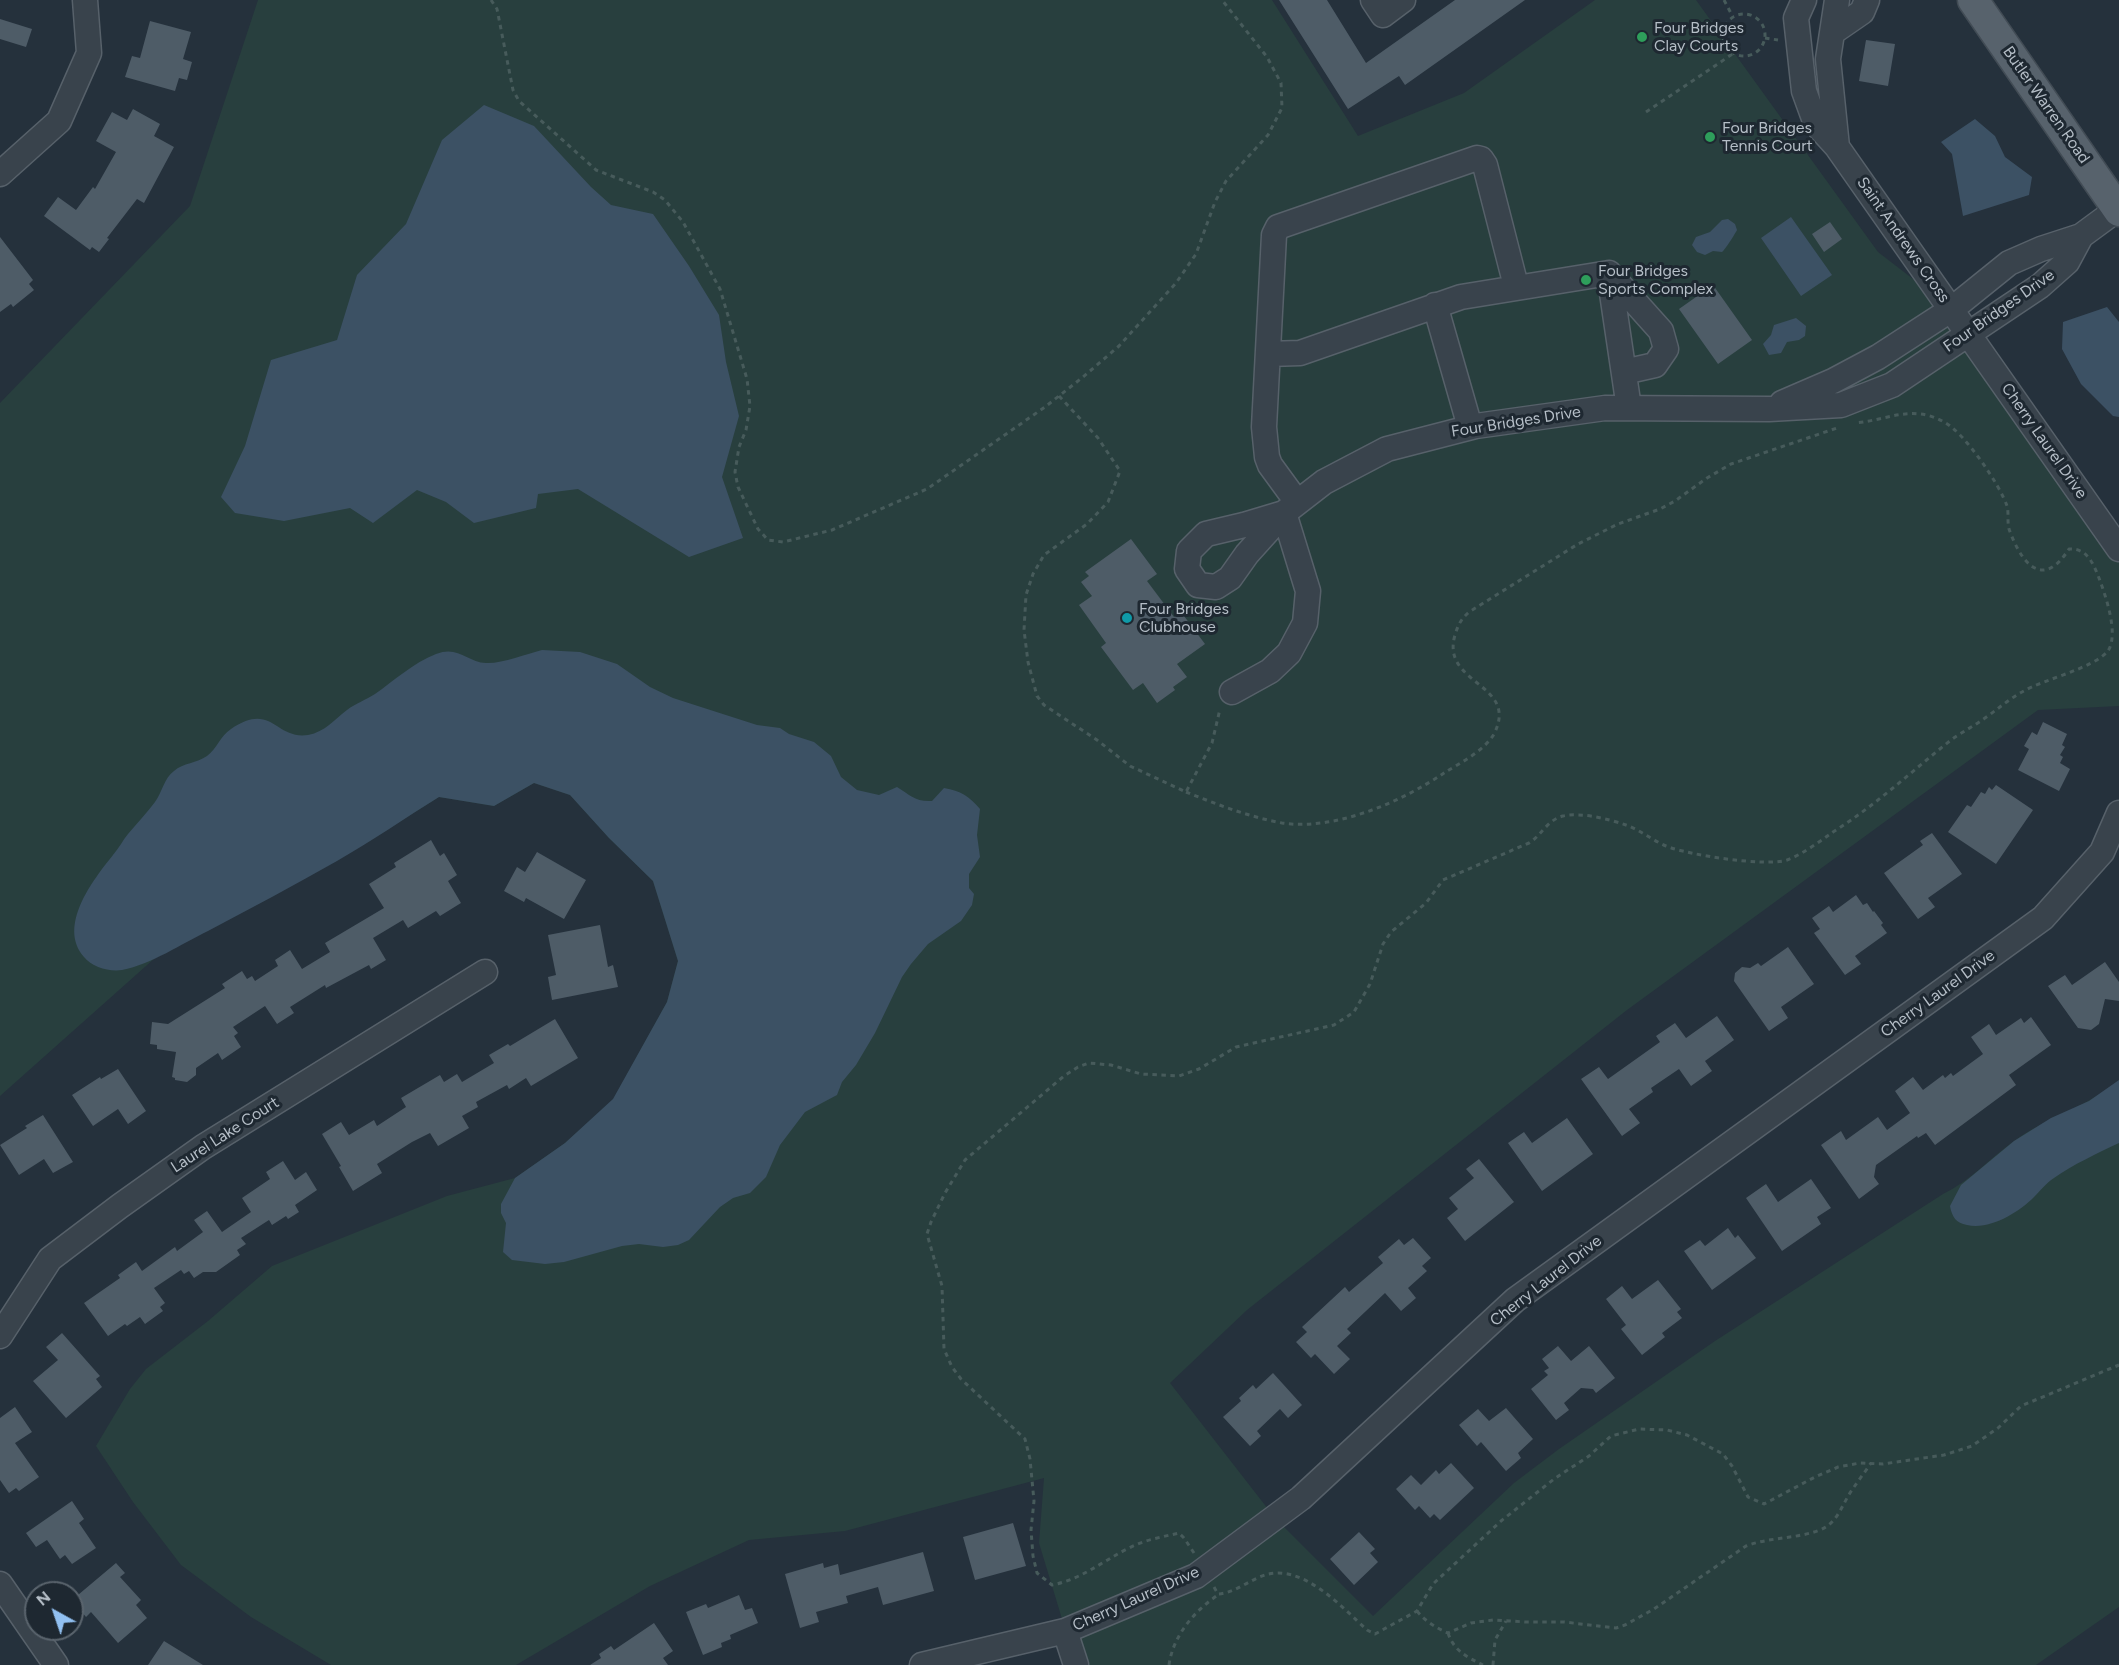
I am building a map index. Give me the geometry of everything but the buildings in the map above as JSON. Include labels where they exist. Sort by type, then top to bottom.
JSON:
[{"type":"main road","name":"Butler Warren Road","points":[[1973,0],[2119,209]]},
{"type":"street","points":[[0,174],[59,121],[89,53],[85,0]]},
{"type":"street","points":[[1373,0],[1383,15],[1403,0]]},
{"type":"street","name":"Saint Andrews Cross","points":[[1804,0],[1796,18],[1804,91],[1816,124],[1837,147],[1969,334]]},
{"type":"street","name":"Saint Andrews Cross","points":[[1837,0],[1828,59],[1837,147]]},
{"type":"street","points":[[1833,32],[1862,12],[1867,0]]},
{"type":"street","points":[[1233,692],[1270,671],[1289,653],[1305,623],[1308,591],[1291,508],[1267,457],[1264,427],[1274,235],[1278,227],[1477,158],[1481,159],[1485,165],[1516,286]]},
{"type":"street","name":"Four Bridges Drive","points":[[1769,409],[1833,381],[1878,357],[1952,309],[2009,262],[2081,236],[2119,209]]},
{"type":"street","name":"Four Bridges Drive","points":[[1291,508],[1324,482],[1387,449],[1470,428],[1605,408],[1769,409],[1841,405],[1892,385],[2049,278],[2067,262],[2081,236]]},
{"type":"street","points":[[1268,354],[1300,353],[1461,297],[1516,286],[1609,273]]},
{"type":"street","points":[[1609,273],[1629,408]]},
{"type":"street","points":[[1609,273],[1661,331],[1666,349],[1655,364],[1624,372]]},
{"type":"street","points":[[1435,305],[1470,428]]},
{"type":"street","name":"Cherry Laurel Drive","points":[[1969,334],[2119,549]]},
{"type":"street","name":"Cherry Laurel Drive","points":[[922,1665],[1065,1631],[1196,1576],[1301,1498],[1515,1300],[2043,918],[2102,852],[2119,813]]},
{"type":"street","name":"Laurel Lake Court","points":[[0,1336],[50,1259],[120,1206],[203,1147],[485,972]]},
{"type":"street","points":[[0,1584],[56,1665]]},
{"type":"street","points":[[1065,1631],[1076,1665]]},
{"type":"path","points":[[491,0],[497,9],[513,90],[519,101],[596,170],[643,188],[665,200],[683,222],[710,269],[720,289],[747,379],[750,406],[735,472],[738,487],[758,529],[768,540],[783,542],[832,530],[927,489],[1059,396],[1119,346],[1176,282],[1196,254],[1215,202],[1226,181],[1268,135],[1282,108],[1281,83],[1267,57],[1222,0]]},
{"type":"path","points":[[1724,0],[1733,18]]},
{"type":"path","points":[[1747,14],[1760,21],[1765,31],[1763,45],[1752,54],[1741,56],[1734,53],[1725,43],[1724,36],[1728,22],[1733,18],[1747,14]]},
{"type":"path","points":[[1646,112],[1734,53]]},
{"type":"path","points":[[1059,396],[1098,438],[1120,471],[1108,502],[1087,524],[1044,555],[1033,574],[1026,595],[1024,630],[1028,662],[1037,696],[1058,716],[1097,740],[1130,766],[1211,802],[1282,823],[1327,823],[1396,800],[1429,783],[1490,740],[1498,723],[1498,705],[1491,694],[1458,666],[1452,647],[1461,620],[1469,612],[1578,544],[1618,524],[1668,505],[1731,464],[1849,424],[1915,412],[1945,422],[1974,449],[2007,507],[2008,527],[2022,556],[2036,570],[2043,571],[2055,565],[2069,549],[2084,552],[2098,576],[2115,628],[2113,642],[2108,651],[2100,657],[2022,692],[1953,739],[1893,790],[1851,821],[1802,853],[1785,861],[1739,861],[1693,853],[1667,846],[1626,825],[1576,815],[1551,820],[1537,838],[1529,843],[1443,880],[1426,903],[1390,932],[1383,944],[1370,984],[1354,1012],[1346,1019],[1334,1024],[1236,1047],[1199,1069],[1179,1076],[1141,1074],[1111,1065],[1089,1064],[1078,1067],[965,1160],[945,1193],[927,1234],[942,1286],[944,1349],[952,1367],[961,1379],[1025,1439],[1032,1475],[1034,1501],[1031,1530],[1037,1573],[1052,1585],[1072,1581],[1132,1547],[1158,1537],[1179,1533],[1218,1594]]},
{"type":"path","points":[[1186,792],[1212,743],[1215,723],[1224,697],[1233,692]]},
{"type":"path","points":[[1169,1665],[1173,1646],[1196,1613],[1218,1594],[1227,1593],[1273,1572],[1290,1573],[1307,1580],[1367,1630],[1375,1634],[1417,1611],[1433,1584],[1501,1521],[1554,1479],[1589,1456],[1611,1436],[1639,1430],[1666,1430],[1687,1435],[1723,1454],[1748,1497],[1764,1504],[1838,1467],[1860,1463],[1883,1464],[1944,1455],[1972,1446],[1998,1428],[2021,1406],[2119,1365]]},
{"type":"path","points":[[1417,1611],[1422,1618],[1448,1633],[1471,1623],[1493,1620],[1564,1622],[1616,1628],[1654,1609],[1746,1546],[1758,1541],[1821,1530],[1839,1513],[1850,1492],[1871,1463]]},
{"type":"path","points":[[1493,1665],[1495,1640],[1506,1621]]},
{"type":"path","points":[[1448,1633],[1452,1644],[1458,1651],[1483,1665]]},
{"type":"green space","points":[[258,0],[1272,0],[1358,136],[1464,93],[1595,0],[1696,0],[1878,252],[1952,309],[2119,549],[2119,706],[2038,710],[1627,1010],[1247,1310],[1170,1383],[1275,1518],[1373,1616],[1514,1483],[1559,1449],[1715,1341],[1962,1183],[2027,1133],[2094,1098],[2119,1080],[2119,1607],[2036,1665],[1076,1665],[1039,1543],[1044,1478],[845,1531],[749,1540],[650,1586],[516,1665],[331,1665],[251,1617],[181,1565],[133,1502],[96,1446],[130,1389],[146,1369],[208,1321],[272,1266],[447,1196],[515,1178],[565,1143],[613,1100],[667,1002],[678,961],[653,881],[570,795],[534,783],[494,806],[439,797],[338,860],[155,958],[0,1096],[0,403],[190,206]]},
{"type":"water","points":[[484,105],[534,126],[611,205],[653,214],[719,315],[726,362],[739,416],[722,477],[743,538],[689,557],[578,489],[538,494],[536,508],[474,523],[446,502],[417,490],[373,523],[350,508],[284,521],[235,513],[221,497],[245,446],[271,360],[337,340],[357,275],[406,224],[442,140]]},
{"type":"water","points":[[1975,119],[1995,136],[2005,157],[2032,177],[2029,195],[1963,216],[1952,154],[1941,142]]},
{"type":"water","points":[[1791,217],[1832,275],[1801,296],[1761,238]]},
{"type":"water","points":[[1728,219],[1735,224],[1737,230],[1723,251],[1713,251],[1705,255],[1697,252],[1692,245],[1696,237],[1710,232],[1722,220]]},
{"type":"water","points":[[2107,307],[2119,322],[2119,417],[2113,416],[2081,384],[2062,349],[2063,322]]},
{"type":"water","points":[[1796,318],[1806,326],[1805,336],[1799,340],[1787,342],[1781,353],[1769,355],[1763,344],[1771,335],[1774,325]]},
{"type":"water","points":[[542,650],[580,652],[617,664],[650,687],[673,698],[757,725],[780,728],[789,734],[814,742],[831,756],[841,777],[857,790],[879,795],[897,787],[917,799],[932,801],[944,788],[964,795],[980,809],[977,835],[980,857],[969,874],[969,888],[974,894],[972,905],[961,921],[928,944],[911,964],[902,977],[875,1033],[856,1065],[842,1082],[837,1095],[805,1112],[780,1145],[766,1177],[750,1193],[733,1198],[720,1207],[689,1240],[678,1245],[622,1246],[564,1262],[545,1264],[512,1260],[503,1252],[506,1223],[501,1213],[501,1204],[515,1178],[565,1143],[613,1099],[667,1002],[678,961],[653,881],[570,795],[534,783],[494,806],[439,797],[321,870],[166,953],[133,967],[112,970],[91,964],[77,945],[74,932],[76,918],[88,890],[126,836],[155,802],[171,774],[178,768],[207,756],[231,729],[245,721],[256,719],[265,720],[297,735],[308,735],[325,728],[350,708],[375,694],[404,672],[436,654],[450,651],[479,662],[492,663]]},
{"type":"water","points":[[2119,1080],[2119,1143],[2061,1173],[2048,1182],[2027,1203],[2003,1219],[1976,1226],[1960,1223],[1955,1219],[1950,1206],[1961,1185],[2014,1141],[2051,1118],[2089,1101]]},
{"type":"place","name":"Four Bridges Clay Courts","points":[[1642,37]]},
{"type":"place","name":"Four Bridges Tennis Court","points":[[1710,137]]},
{"type":"place","name":"Four Bridges Sports Complex","points":[[1586,280]]},
{"type":"place","name":"Four Bridges Clubhouse","points":[[1127,618]]}]
